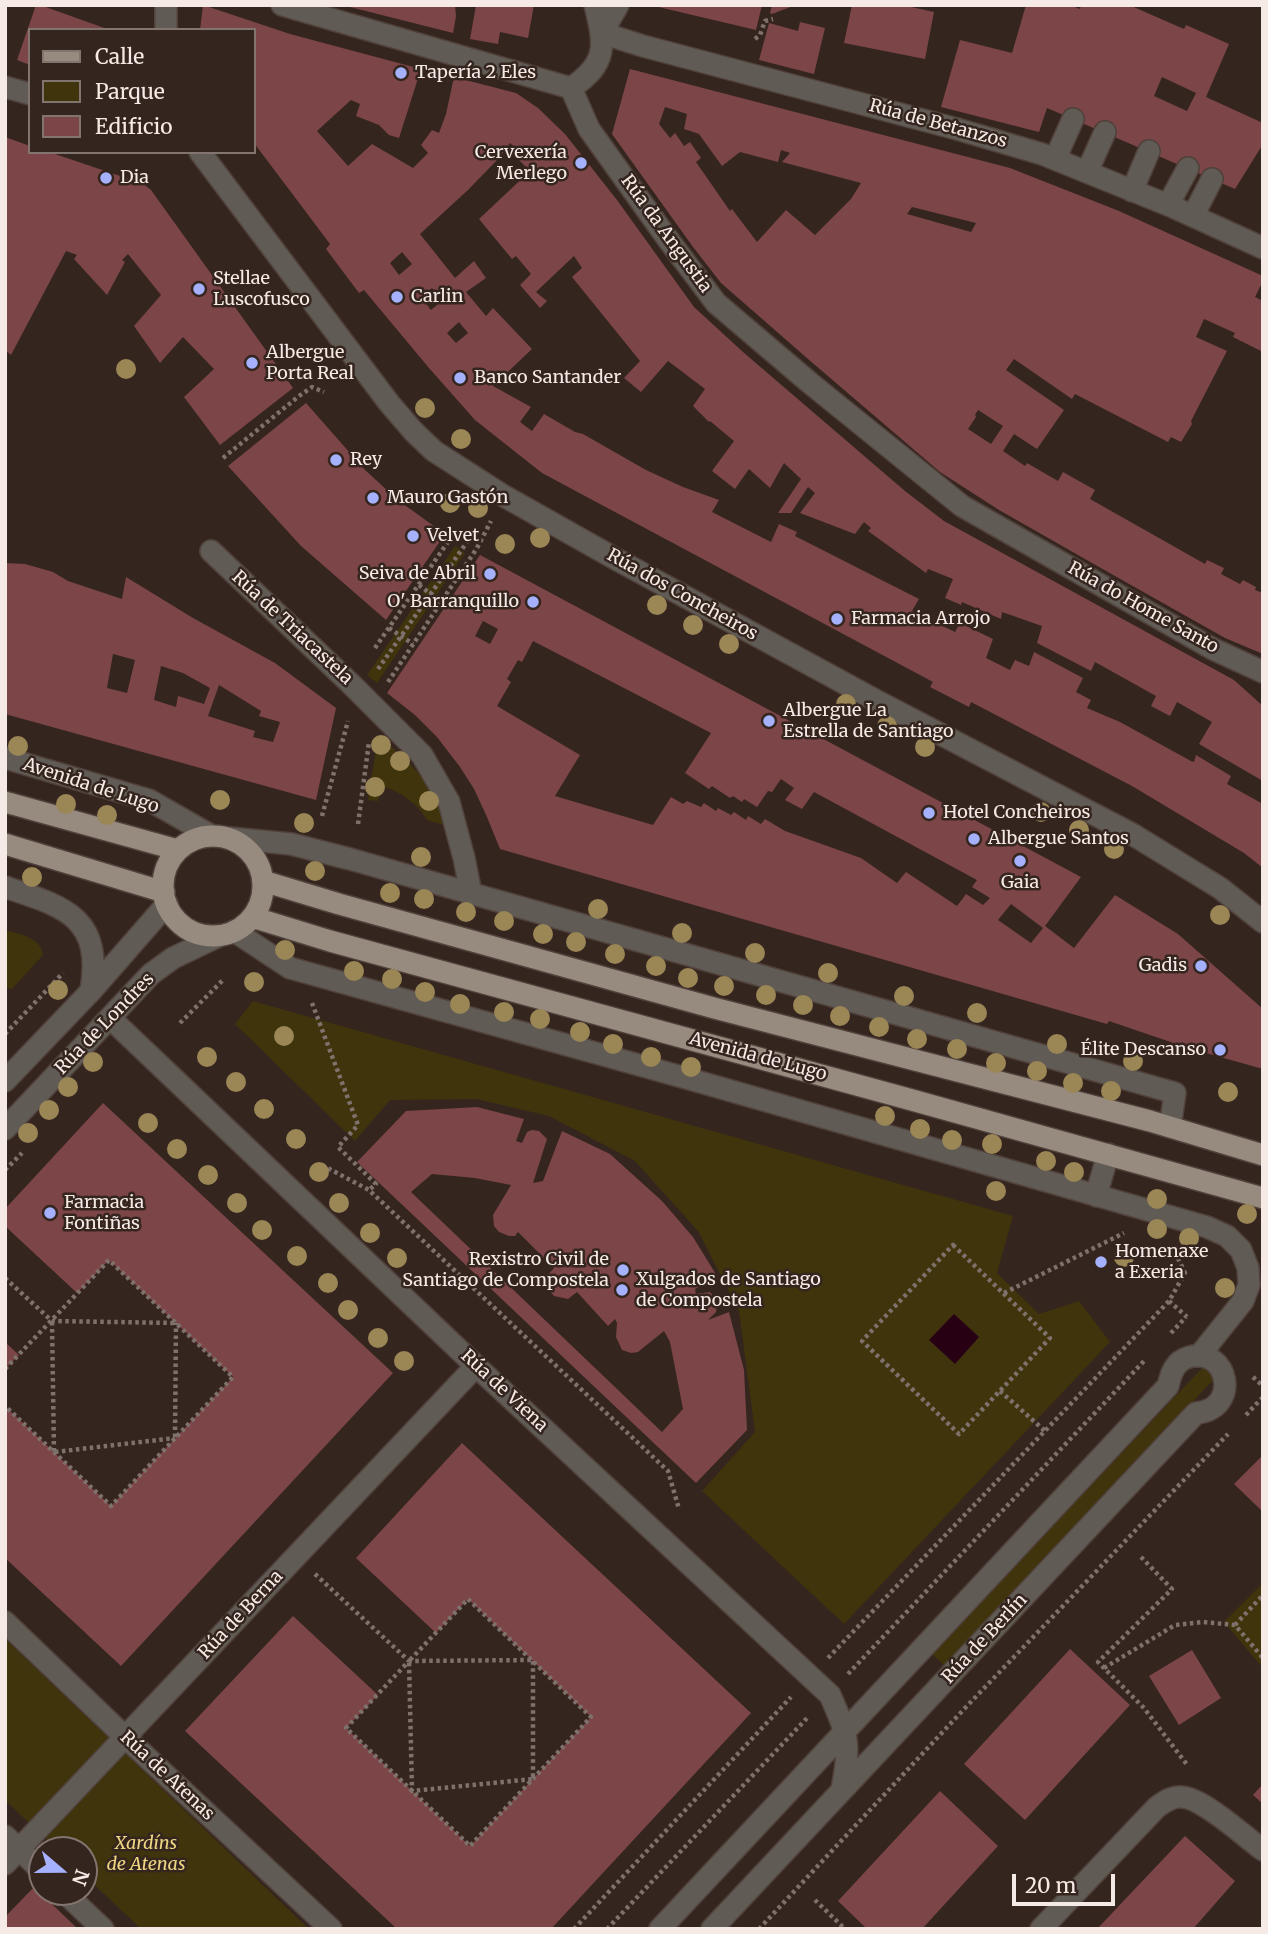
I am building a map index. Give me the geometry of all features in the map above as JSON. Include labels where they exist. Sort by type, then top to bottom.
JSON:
[{"type":"main road","name":"Avenida de Lugo","points":[[5,802],[178,850]]},
{"type":"main road","points":[[221,837],[243,845],[258,862],[263,881],[262,898],[244,925],[226,933],[198,934],[175,918],[165,898],[165,876],[170,861],[187,843],[199,838],[221,837]]},
{"type":"main road","points":[[5,844],[165,898]]},
{"type":"main road","name":"Avenida de Lugo","points":[[263,881],[724,1010],[1170,1127],[1263,1155]]},
{"type":"main road","name":"Avenida de Lugo","points":[[252,916],[330,941],[1263,1198]]},
{"type":"street","points":[[166,5],[166,28]]},
{"type":"street","points":[[282,5],[571,88],[587,78],[600,60],[602,33],[595,5]]},
{"type":"street","points":[[602,33],[618,5]]},
{"type":"street","name":"Rúa de Betanzos","points":[[602,33],[957,129],[1055,159],[1194,216],[1263,248]]},
{"type":"street","points":[[5,87],[28,93]]},
{"type":"street","name":"Rúa da Angustia","points":[[571,88],[589,129],[716,303],[962,506],[1024,542]]},
{"type":"street","points":[[1055,159],[1073,119]]},
{"type":"street","points":[[1087,172],[1105,132]]},
{"type":"street","points":[[1132,191],[1149,151]]},
{"type":"street","name":"Rúa dos Concheiros","points":[[202,154],[389,403],[434,451],[504,496],[614,558],[877,701],[1132,834],[1220,888],[1263,922]]},
{"type":"street","points":[[1168,205],[1188,168]]},
{"type":"street","points":[[1194,216],[1212,179]]},
{"type":"street","name":"Rúa do Home Santo","points":[[1024,542],[1213,649],[1263,673]]},
{"type":"street","name":"Rúa de Triacastela","points":[[211,551],[422,755],[449,802],[471,893]]},
{"type":"street","name":"Avenida de Lugo","points":[[5,758],[149,800],[221,837],[290,844],[1175,1093],[1170,1127]]},
{"type":"street","name":"Rúa de Londres","points":[[5,887],[50,902],[71,914],[85,928],[94,956],[90,990]]},
{"type":"street","name":"Rúa de Londres","points":[[5,1080],[90,990],[165,898]]},
{"type":"street","points":[[226,933],[290,968],[1207,1227],[1227,1236],[1241,1250],[1248,1268],[1249,1284],[1243,1301],[1199,1356],[1179,1362],[1168,1386],[660,1929]]},
{"type":"street","name":"Rúa de Londres","points":[[5,1129],[151,975],[173,958],[226,933]]},
{"type":"street","name":"Rúa de Viena","points":[[110,1018],[476,1366],[830,1695],[845,1730],[848,1748],[842,1788]]},
{"type":"street","points":[[1096,1196],[1108,1154]]},
{"type":"street","name":"Rúa de Berlín","points":[[712,1929],[1196,1413],[1207,1412],[1220,1401],[1226,1383],[1223,1372],[1211,1359],[1199,1356]]},
{"type":"street","name":"Rúa de Berna","points":[[10,1850],[125,1737],[476,1366]]},
{"type":"street","name":"Rúa de Atenas","points":[[5,1622],[331,1929]]},
{"type":"street","points":[[1041,1929],[1157,1807],[1167,1800],[1180,1796],[1192,1798],[1263,1850]]},
{"type":"street","points":[[10,1850],[28,1862]]},
{"type":"street","points":[[79,1906],[103,1929]]},
{"type":"path","points":[[755,39],[760,35],[765,21],[773,19]]},
{"type":"path","points":[[223,458],[312,387],[324,392]]},
{"type":"path","points":[[375,648],[454,533]]},
{"type":"path","points":[[378,669],[467,542]]},
{"type":"path","points":[[358,824],[373,705],[477,548]]},
{"type":"path","points":[[419,585],[441,602]]},
{"type":"path","points":[[389,628],[413,644]]},
{"type":"path","name":"Rúa de Triacastela","points":[[321,816],[350,714]]},
{"type":"path","points":[[5,1034],[71,965]]},
{"type":"path","points":[[180,1023],[223,979]]},
{"type":"path","points":[[312,1003],[358,1125],[338,1147],[376,1184],[369,1190]]},
{"type":"path","points":[[322,1165],[369,1190],[668,1471],[679,1509]]},
{"type":"path","points":[[1004,1293],[1122,1233],[1134,1236]]},
{"type":"path","points":[[823,1664],[1169,1301],[1185,1273],[1173,1247],[1160,1243]]},
{"type":"path","points":[[953,1245],[1050,1338],[1000,1391],[959,1434],[862,1341],[953,1245]]},
{"type":"path","points":[[5,1370],[109,1259],[233,1377],[111,1506],[5,1406]]},
{"type":"path","points":[[5,1278],[52,1321],[177,1323]]},
{"type":"path","points":[[1167,1336],[1186,1317]]},
{"type":"path","points":[[52,1321],[54,1452]]},
{"type":"path","points":[[175,1438],[177,1323]]},
{"type":"path","points":[[849,1674],[1149,1356]]},
{"type":"path","points":[[1000,1391],[1045,1431]]},
{"type":"path","points":[[1244,1417],[1263,1397]]},
{"type":"path","points":[[759,1929],[966,1707],[1234,1427]]},
{"type":"path","points":[[54,1452],[175,1438]]},
{"type":"path","points":[[296,1556],[409,1661],[533,1660]]},
{"type":"path","points":[[1142,1557],[1172,1590],[1098,1662],[1144,1708],[1188,1766]]},
{"type":"path","points":[[1235,1625],[1263,1595]]},
{"type":"path","points":[[468,1599],[533,1660],[591,1717],[470,1846],[346,1728],[468,1599]]},
{"type":"path","points":[[1104,1668],[1175,1625],[1203,1622],[1235,1625],[1263,1658]]},
{"type":"path","points":[[533,1660],[533,1779]]},
{"type":"path","points":[[409,1661],[412,1791]]},
{"type":"path","points":[[574,1929],[797,1690]]},
{"type":"path","points":[[607,1929],[805,1720]]},
{"type":"path","points":[[412,1791],[533,1779]]},
{"type":"path","points":[[814,1900],[845,1929]]},
{"type":"green space","points":[[455,546],[465,553],[377,683],[367,675]]},
{"type":"green space","points":[[378,737],[400,754],[429,787],[436,799],[444,825],[427,820],[408,799],[382,786],[378,801],[368,800]]},
{"type":"green space","points":[[5,930],[34,940],[43,955],[12,989],[5,987]]},
{"type":"green space","points":[[253,1001],[1013,1216],[997,1273],[1039,1314],[1079,1301],[1110,1342],[844,1624],[702,1491],[755,1432],[739,1311],[698,1231],[635,1161],[549,1116],[476,1099],[390,1100],[355,1141],[235,1024]]},
{"type":"green space","points":[[1204,1366],[1216,1377],[944,1665],[932,1654]]},
{"type":"green space","points":[[1263,1583],[1263,1668],[1224,1622]]},
{"type":"green space","name":"Xardíns de Atenas","points":[[5,1639],[309,1929],[141,1929],[98,1888],[98,1836],[43,1836],[5,1800]]},
{"type":"shaded area","points":[[954,1314],[979,1337],[955,1364],[929,1340]]},
{"type":"building","points":[[36,5],[40,5],[104,28],[28,28]]},
{"type":"building","points":[[203,5],[290,34],[421,69],[399,138],[389,135],[379,125],[356,116],[360,104],[351,100],[317,131],[348,166],[372,144],[413,168],[428,153],[421,145],[432,130],[439,133],[454,77],[516,93],[538,108],[565,134],[617,200],[694,307],[905,491],[944,521],[1234,680],[1263,706],[1263,781],[1199,744],[1212,722],[1177,702],[1170,716],[1151,706],[1156,696],[1095,662],[1091,671],[1037,643],[1042,626],[1002,612],[1001,619],[962,602],[961,605],[945,598],[953,579],[928,569],[926,573],[868,531],[871,528],[864,522],[855,534],[800,513],[815,493],[808,487],[791,513],[778,513],[801,479],[784,463],[770,488],[749,469],[735,489],[712,471],[734,441],[693,406],[705,389],[668,361],[641,392],[624,378],[640,361],[572,277],[582,268],[574,256],[536,292],[547,301],[540,308],[520,285],[531,274],[516,256],[512,259],[479,219],[530,171],[515,156],[519,151],[510,143],[468,190],[420,234],[455,278],[474,261],[486,278],[466,292],[486,316],[493,308],[532,349],[493,386],[531,407],[520,422],[532,431],[544,414],[646,470],[719,500],[712,512],[771,542],[779,524],[797,532],[795,536],[919,599],[912,611],[955,632],[960,623],[993,639],[986,658],[1010,670],[1015,660],[1029,666],[1034,652],[1083,678],[1076,692],[1091,700],[1087,708],[1120,722],[1191,761],[1194,762],[1196,755],[1231,776],[1227,784],[1263,804],[1263,868],[1244,853],[1132,786],[971,702],[969,707],[930,687],[933,682],[542,473],[475,420],[364,290],[359,293],[326,249],[330,244],[256,146],[256,28],[200,28]],"holes":[[[402,252],[412,264],[399,275],[390,263]],[[432,288],[443,300],[431,310],[421,297]],[[459,322],[468,333],[456,343],[447,333]]]},
{"type":"building","points":[[342,5],[455,5],[456,16],[453,33]]},
{"type":"building","points":[[476,5],[534,5],[528,38],[500,32],[498,44],[470,39]]},
{"type":"building","points":[[650,5],[762,5],[756,30]]},
{"type":"building","points":[[772,5],[793,5],[793,6],[772,14]]},
{"type":"building","points":[[852,5],[902,5],[934,12],[925,59],[844,43]]},
{"type":"building","points":[[1026,5],[1069,5],[1080,9],[1081,5],[1129,5],[1184,29],[1186,25],[1229,44],[1206,97],[1263,123],[1263,144],[1235,189],[1047,108],[1039,132],[941,107],[960,40],[1012,53]],"holes":[[[1162,77],[1196,93],[1187,111],[1154,96]]]},
{"type":"building","points":[[800,22],[825,28],[814,74],[759,60],[769,23],[798,31]]},
{"type":"building","points":[[28,28],[28,64],[17,60]]},
{"type":"building","points":[[630,69],[1010,168],[1119,211],[1263,276],[1255,297],[1263,301],[1263,352],[1233,337],[1235,333],[1204,319],[1196,337],[1227,351],[1181,442],[1171,437],[1168,442],[1075,394],[1072,399],[1014,359],[1006,370],[1064,410],[1037,449],[1014,434],[1003,451],[1025,466],[1027,463],[1058,481],[1063,472],[1095,490],[1090,499],[1205,564],[1207,560],[1224,568],[1221,574],[1240,584],[1243,580],[1256,587],[1255,590],[1263,593],[1263,654],[1225,638],[999,510],[940,472],[721,283],[612,134]],"holes":[[[665,107],[687,114],[684,129],[699,134],[722,166],[740,152],[778,162],[781,150],[790,153],[782,162],[861,183],[851,199],[815,235],[786,210],[757,242],[732,209],[730,211],[696,162],[701,158],[690,142],[684,146],[675,133],[670,138],[659,124]],[[912,207],[976,223],[971,232],[907,214]],[[978,410],[1003,426],[991,444],[968,429]]]},
{"type":"building","points":[[5,137],[28,145],[28,154],[55,154],[132,180],[135,177],[151,190],[293,388],[220,445],[184,397],[214,369],[183,337],[160,363],[134,326],[161,295],[128,254],[122,260],[125,262],[107,295],[74,259],[77,255],[66,251],[11,355],[5,350]]},
{"type":"building","points":[[306,403],[365,470],[399,501],[445,534],[386,620],[301,546],[228,466]]},
{"type":"building","points":[[480,555],[1081,877],[1045,926],[1074,948],[1115,895],[1178,934],[1263,1009],[1263,1069],[1188,1048],[1109,1021],[1107,1024],[500,849],[474,789],[460,767],[437,737],[387,693]],"holes":[[[483,621],[498,629],[490,644],[475,636]],[[533,641],[711,733],[685,773],[709,789],[712,786],[730,798],[733,796],[742,802],[744,799],[757,807],[781,779],[794,788],[785,800],[802,809],[814,792],[977,880],[972,887],[990,898],[983,905],[966,894],[957,906],[906,872],[897,883],[861,858],[785,831],[765,819],[761,824],[748,816],[746,820],[734,812],[731,815],[718,808],[716,811],[704,803],[701,807],[687,801],[683,804],[671,797],[653,825],[555,796],[580,755],[497,706],[511,682],[507,679],[518,660],[522,662]],[[1011,904],[1043,928],[1031,943],[998,920]]]},
{"type":"building","points":[[5,563],[25,564],[53,572],[68,581],[122,599],[126,577],[275,663],[336,708],[316,800],[5,714]],"holes":[[[113,654],[135,660],[127,693],[107,688]],[[161,666],[183,673],[210,688],[204,704],[178,696],[176,707],[154,700]],[[219,685],[261,711],[259,716],[280,722],[273,742],[253,737],[255,731],[208,716]]]},
{"type":"building","points":[[103,1103],[393,1373],[121,1666],[5,1558],[5,1406],[111,1506],[233,1377],[109,1260],[77,1293],[5,1226],[5,1209]]},
{"type":"building","name":"Xulgados de Santiago de Compostela","points":[[477,1107],[524,1119],[516,1141],[522,1143],[527,1132],[532,1130],[539,1131],[547,1139],[533,1183],[543,1181],[562,1131],[610,1154],[662,1201],[693,1237],[717,1276],[695,1289],[696,1294],[710,1292],[715,1298],[716,1312],[708,1320],[729,1312],[744,1370],[747,1430],[696,1483],[357,1162],[406,1111]],"holes":[[[432,1174],[511,1185],[493,1215],[494,1226],[499,1232],[509,1236],[515,1236],[518,1232],[554,1268],[545,1278],[547,1288],[554,1296],[568,1299],[577,1292],[608,1326],[615,1319],[616,1337],[622,1350],[631,1353],[638,1352],[664,1331],[670,1342],[683,1409],[662,1432],[411,1192]]]},
{"type":"building","points":[[5,1342],[19,1355],[5,1369]]},
{"type":"building","points":[[462,1443],[751,1713],[551,1929],[397,1929],[185,1731],[293,1616],[378,1695],[346,1728],[470,1846],[591,1717],[468,1599],[436,1633],[356,1558]]},
{"type":"building","points":[[1263,1455],[1263,1512],[1234,1484]]},
{"type":"building","points":[[1070,1649],[1130,1705],[1025,1820],[964,1764]]},
{"type":"building","points":[[1192,1650],[1221,1698],[1179,1725],[1149,1676]]},
{"type":"building","points":[[1263,1784],[1263,1804],[1253,1795]]},
{"type":"building","points":[[940,1791],[998,1846],[922,1929],[867,1929],[838,1901]]},
{"type":"building","points":[[1185,1836],[1235,1881],[1193,1929],[1097,1929]]},
{"type":"building","points":[[28,1893],[28,1906],[54,1906],[78,1929],[5,1929],[5,1917]]},
{"type":"place","name":"Tapería 2 Eles","points":[[401,73]]},
{"type":"place","name":"Cervexería Merlego","points":[[581,163]]},
{"type":"place","name":"Dia","points":[[106,178]]},
{"type":"place","name":"Stellae Luscofusco","points":[[199,289]]},
{"type":"place","name":"Carlin","points":[[397,297]]},
{"type":"place","name":"Albergue Porta Real","points":[[252,363]]},
{"type":"place","name":"Banco Santander","points":[[460,378]]},
{"type":"place","name":"Rey","points":[[336,460]]},
{"type":"place","name":"Mauro Gastón","points":[[373,498]]},
{"type":"place","name":"Velvet","points":[[413,536]]},
{"type":"place","name":"Seiva de Abril","points":[[490,574]]},
{"type":"place","name":"O' Barranquillo","points":[[533,602]]},
{"type":"place","name":"Farmacia Arrojo","points":[[837,619]]},
{"type":"place","name":"Albergue La Estrella de Santiago","points":[[769,721]]},
{"type":"place","name":"Hotel Concheiros","points":[[929,813]]},
{"type":"place","name":"Albergue Santos","points":[[974,839]]},
{"type":"place","name":"Gaia","points":[[1020,861]]},
{"type":"place","name":"Gadis","points":[[1201,966]]},
{"type":"place","name":"Élite Descanso","points":[[1220,1050]]},
{"type":"place","name":"Farmacia Fontiñas","points":[[50,1213]]},
{"type":"place","name":"Homenaxe a Exeria","points":[[1101,1262]]},
{"type":"place","name":"Rexistro Civil de Santiago de Compostela","points":[[623,1270]]},
{"type":"place","name":"Xulgados de Santiago de Compostela","points":[[622,1290]]}]
